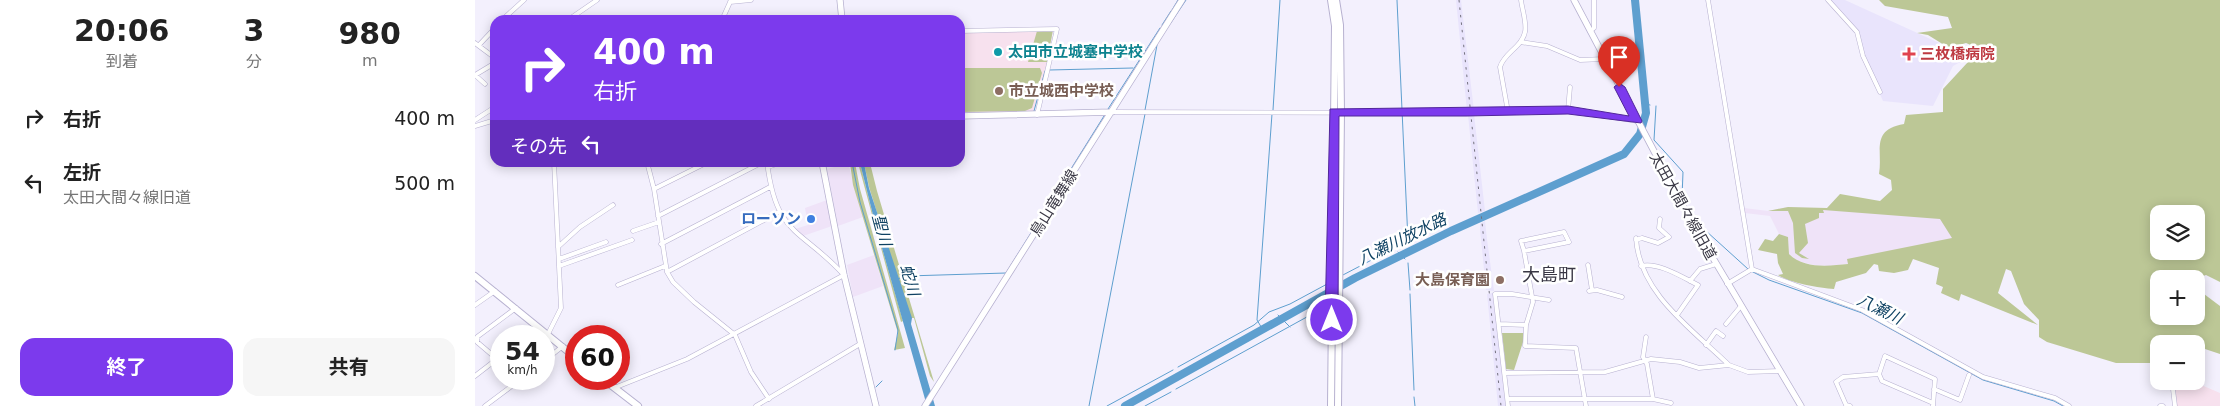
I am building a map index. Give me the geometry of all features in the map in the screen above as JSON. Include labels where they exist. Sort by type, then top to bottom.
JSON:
[{"type":"main road","points":[[1331,0],[1335,26],[1337,112]]},
{"type":"main road","points":[[1336,0],[1340,25],[1335,284],[1337,406]]},
{"type":"main road","points":[[475,276],[537,325]]},
{"type":"main road","points":[[1331,406],[1335,297]]},
{"type":"main road","points":[[555,340],[563,346]]},
{"type":"main road","points":[[617,390],[637,406]]},
{"type":"street","points":[[508,15],[524,0]]},
{"type":"street","points":[[575,15],[597,0]]},
{"type":"street","points":[[725,15],[731,1],[751,0]]},
{"type":"street","points":[[841,0],[842,15]]},
{"type":"street","name":"鳥山竜舞線","points":[[925,406],[1182,0]]},
{"type":"street","points":[[1508,112],[1499,67],[1502,60],[1520,42],[1525,31],[1521,0]]},
{"type":"street","name":"太田大間々線旧道","points":[[1574,0],[1645,137],[1727,284],[1801,406]]},
{"type":"street","points":[[1590,31],[1595,28],[1594,0]]},
{"type":"street","points":[[1708,0],[1750,271]]},
{"type":"street","points":[[1828,0],[1857,32],[1863,56],[1880,92]]},
{"type":"street","points":[[965,31],[1057,29],[1037,114]]},
{"type":"street","points":[[490,32],[477,44],[490,54]]},
{"type":"street","points":[[1520,42],[1547,46],[1580,60],[1604,59]]},
{"type":"street","points":[[485,84],[475,75],[490,66]]},
{"type":"street","points":[[1568,110],[1570,87]]},
{"type":"street","points":[[475,120],[490,110]]},
{"type":"street","points":[[965,116],[1111,112],[1508,112],[1568,110],[1638,122]]},
{"type":"street","points":[[475,126],[490,122]]},
{"type":"street","points":[[552,325],[561,308],[554,167]]},
{"type":"street","points":[[648,167],[654,189],[661,244],[667,272],[673,282],[694,302],[735,335],[742,346],[751,372],[769,399]]},
{"type":"street","points":[[654,189],[698,167]]},
{"type":"street","points":[[658,216],[753,167]]},
{"type":"street","points":[[767,167],[770,187],[779,212],[795,234],[836,265],[844,275]]},
{"type":"street","points":[[823,167],[844,275],[876,406]]},
{"type":"street","points":[[661,244],[770,187]]},
{"type":"street","points":[[558,246],[580,227],[613,205]]},
{"type":"street","points":[[667,272],[779,212]]},
{"type":"street","points":[[1660,219],[1659,228],[1666,232],[1669,237],[1658,243],[1642,238],[1636,239],[1641,266],[1646,278],[1677,315],[1706,345],[1729,365],[1748,372],[1780,371]]},
{"type":"street","points":[[633,231],[659,222]]},
{"type":"street","points":[[1524,251],[1569,242],[1564,232],[1521,241],[1533,298],[1526,325],[1525,346],[1576,348],[1586,406]]},
{"type":"street","points":[[559,266],[632,240]]},
{"type":"street","points":[[559,259],[606,242]]},
{"type":"street","points":[[1690,281],[1700,269],[1716,264]]},
{"type":"street","points":[[1588,265],[1591,290],[1622,297]]},
{"type":"street","points":[[1641,266],[1645,265],[1675,273],[1698,285],[1677,315]]},
{"type":"street","points":[[618,285],[665,266]]},
{"type":"street","points":[[1727,284],[1750,271],[1862,310],[1983,377],[2055,398],[2069,406]]},
{"type":"street","points":[[630,382],[687,359],[844,275]]},
{"type":"street","points":[[475,305],[495,291]]},
{"type":"street","points":[[1508,406],[1495,294],[1513,294],[1549,300]]},
{"type":"street","points":[[1727,324],[1741,306]]},
{"type":"street","points":[[475,376],[497,359],[477,342],[477,337],[516,308]]},
{"type":"street","points":[[1499,324],[1526,325]]},
{"type":"street","points":[[1706,345],[1717,331],[1723,336]]},
{"type":"street","points":[[1646,337],[1643,354],[1653,399]]},
{"type":"street","points":[[756,406],[861,344]]},
{"type":"street","points":[[555,352],[563,346]]},
{"type":"street","points":[[1885,356],[1935,379],[1934,389],[1933,404],[1882,381],[1879,374],[1885,356]]},
{"type":"street","points":[[1504,373],[1612,371],[1644,360],[1680,362],[1699,368],[1729,365]]},
{"type":"street","points":[[1850,406],[1847,405],[1835,382],[1843,377],[1879,374]]},
{"type":"street","points":[[1934,389],[1960,400],[1969,375]]},
{"type":"street","points":[[485,406],[506,390]]},
{"type":"street","points":[[2173,390],[2175,406]]},
{"type":"street","points":[[1507,399],[1585,399],[1642,403],[1653,399],[1671,402]]},
{"type":"street","points":[[1612,400],[1614,406]]},
{"type":"shaded area","points":[[1456,0],[1461,0],[1474,111],[1467,111]]},
{"type":"shaded area","name":"三枚橋病院","points":[[1828,0],[1845,0],[1948,47],[1964,60],[1953,66],[1933,106],[1883,101],[1863,56],[1857,32]]},
{"type":"shaded area","name":"市立城西中学校","points":[[1053,30],[1046,69],[1033,112],[965,114],[965,32]]},
{"type":"shaded area","points":[[1474,114],[1485,211],[1478,213],[1468,115]]},
{"type":"shaded area","points":[[849,167],[863,217],[838,226],[827,169]]},
{"type":"shaded area","name":"ローソン","points":[[827,200],[832,226],[803,236],[795,229],[808,225],[805,208]]},
{"type":"shaded area","points":[[1788,207],[1940,215],[1957,242],[1855,263],[1829,266],[1814,265],[1798,261],[1789,254],[1788,237],[1779,234],[1770,216],[1745,213],[1744,208],[1768,211]]},
{"type":"shaded area","points":[[1485,221],[1494,291],[1486,290],[1480,229],[1480,224]]},
{"type":"shaded area","points":[[874,255],[883,286],[853,297],[847,265]]},
{"type":"shaded area","points":[[1493,293],[1506,406],[1498,406],[1487,294]]},
{"type":"shaded area","points":[[2205,387],[2220,393],[2220,406],[2175,406],[2174,390],[2205,390]]},
{"type":"green space","points":[[1879,0],[2220,0],[2220,282],[2205,275],[2205,270],[2150,270],[2150,325],[2205,325],[2205,295],[2220,306],[2220,354],[2205,349],[2205,335],[2150,335],[2150,363],[2116,363],[2047,342],[2039,337],[2039,320],[2024,304],[2011,271],[2006,269],[1998,293],[2038,325],[1961,294],[1959,301],[1941,293],[1943,287],[1936,284],[1939,268],[1913,259],[1908,270],[1894,273],[1879,271],[1878,265],[1874,264],[1866,273],[1836,282],[1834,289],[1797,283],[1778,275],[1783,274],[1778,263],[1777,254],[1758,250],[1765,239],[1773,241],[1779,234],[1788,237],[1789,254],[1795,259],[1809,264],[1825,266],[1848,264],[1847,259],[1952,238],[1940,219],[1823,210],[1824,213],[1819,213],[1819,218],[1805,224],[1808,243],[1799,253],[1809,259],[1802,258],[1795,253],[1793,223],[1788,211],[1768,211],[1788,207],[1827,208],[1840,194],[1880,201],[1892,190],[1891,180],[1879,174],[1882,136],[1893,127],[1904,124],[1906,115],[1943,112],[1943,89],[1980,49],[1966,43],[1949,48],[1928,35],[1917,33],[1952,28],[1948,17],[1885,6]]},
{"type":"green space","points":[[1053,30],[1047,62],[1028,62],[1037,31]]},
{"type":"green space","points":[[965,68],[1040,68],[1042,73],[1032,108],[1025,111],[965,112]]},
{"type":"green space","points":[[851,167],[856,167],[860,189],[905,348],[894,350],[898,333],[853,185]]},
{"type":"green space","points":[[859,167],[861,167],[903,321],[901,322]]},
{"type":"green space","points":[[865,167],[871,167],[934,382],[930,376],[914,318],[910,318],[869,187]]},
{"type":"green space","points":[[1502,333],[1524,333],[1514,370],[1506,369]]},
{"type":"water","points":[[861,167],[865,167],[869,188],[912,318],[911,324],[935,406],[927,406],[876,227]]},
{"type":"waterway","points":[[1172,10],[1178,0]]},
{"type":"waterway","points":[[1170,24],[1186,0]]},
{"type":"waterway","points":[[1273,110],[1280,0]]},
{"type":"waterway","points":[[1341,276],[1408,241],[1397,0]]},
{"type":"waterway","name":"八瀬川放水路","points":[[1125,406],[1355,278],[1451,231],[1624,154],[1640,134],[1646,113],[1635,0]]},
{"type":"waterway","points":[[1162,25],[1171,11]]},
{"type":"waterway","points":[[1108,109],[1160,28]]},
{"type":"waterway","points":[[1145,110],[1157,45]]},
{"type":"waterway","points":[[1050,70],[1133,68]]},
{"type":"waterway","points":[[1034,111],[1045,71]]},
{"type":"waterway","name":"八瀬川","points":[[1646,104],[1650,105]]},
{"type":"waterway","name":"八瀬川","points":[[1656,106],[1654,140],[1683,172],[1682,198]]},
{"type":"waterway","points":[[1089,406],[1145,114]]},
{"type":"waterway","points":[[1258,322],[1272,114]]},
{"type":"waterway","name":"蛇川","points":[[897,279],[907,276],[1006,273],[1104,116]]},
{"type":"waterway","name":"聖川","points":[[853,167],[860,202],[898,330],[895,350]]},
{"type":"waterway","name":"八瀬川","points":[[1695,221],[1748,269]]},
{"type":"waterway","name":"八瀬川放水路","points":[[1398,252],[1405,259]]},
{"type":"waterway","points":[[1408,263],[1410,290]]},
{"type":"waterway","name":"八瀬川","points":[[1751,271],[1769,280],[1862,313],[1983,380],[2054,401],[2063,406]]},
{"type":"waterway","points":[[1258,322],[1269,312],[1290,304],[1329,283]]},
{"type":"waterway","points":[[1410,294],[1414,390]]},
{"type":"waterway","points":[[1290,327],[1325,307]]},
{"type":"waterway","name":"八瀬川放水路","points":[[1278,315],[1290,327]]},
{"type":"waterway","points":[[1178,367],[1258,322]]},
{"type":"waterway","points":[[1258,322],[1263,330]]},
{"type":"waterway","points":[[1176,389],[1290,327]]},
{"type":"waterway","points":[[1107,406],[1173,370]]},
{"type":"waterway","name":"聖川","points":[[876,387],[882,381]]},
{"type":"waterway","points":[[1145,406],[1171,392]]},
{"type":"waterway","points":[[1414,397],[1415,406]]},
{"type":"railway","points":[[1459,0],[1501,406]]},
{"type":"place","name":"太田市立城塞中学校","points":[[998,52]]},
{"type":"place","name":"三枚橋病院","points":[[1909,54]]},
{"type":"place","name":"市立城西中学校","points":[[999,91]]},
{"type":"place","name":"ローソン","points":[[811,219]]},
{"type":"place","name":"大島保育園","points":[[1500,280]]},
{"type":"district","name":"大島町","points":[[1549,274]]},
{"type":"route","points":[[1332,320],[1334,112],[1466,113],[1568,110],[1637,121],[1619,87]]}]
